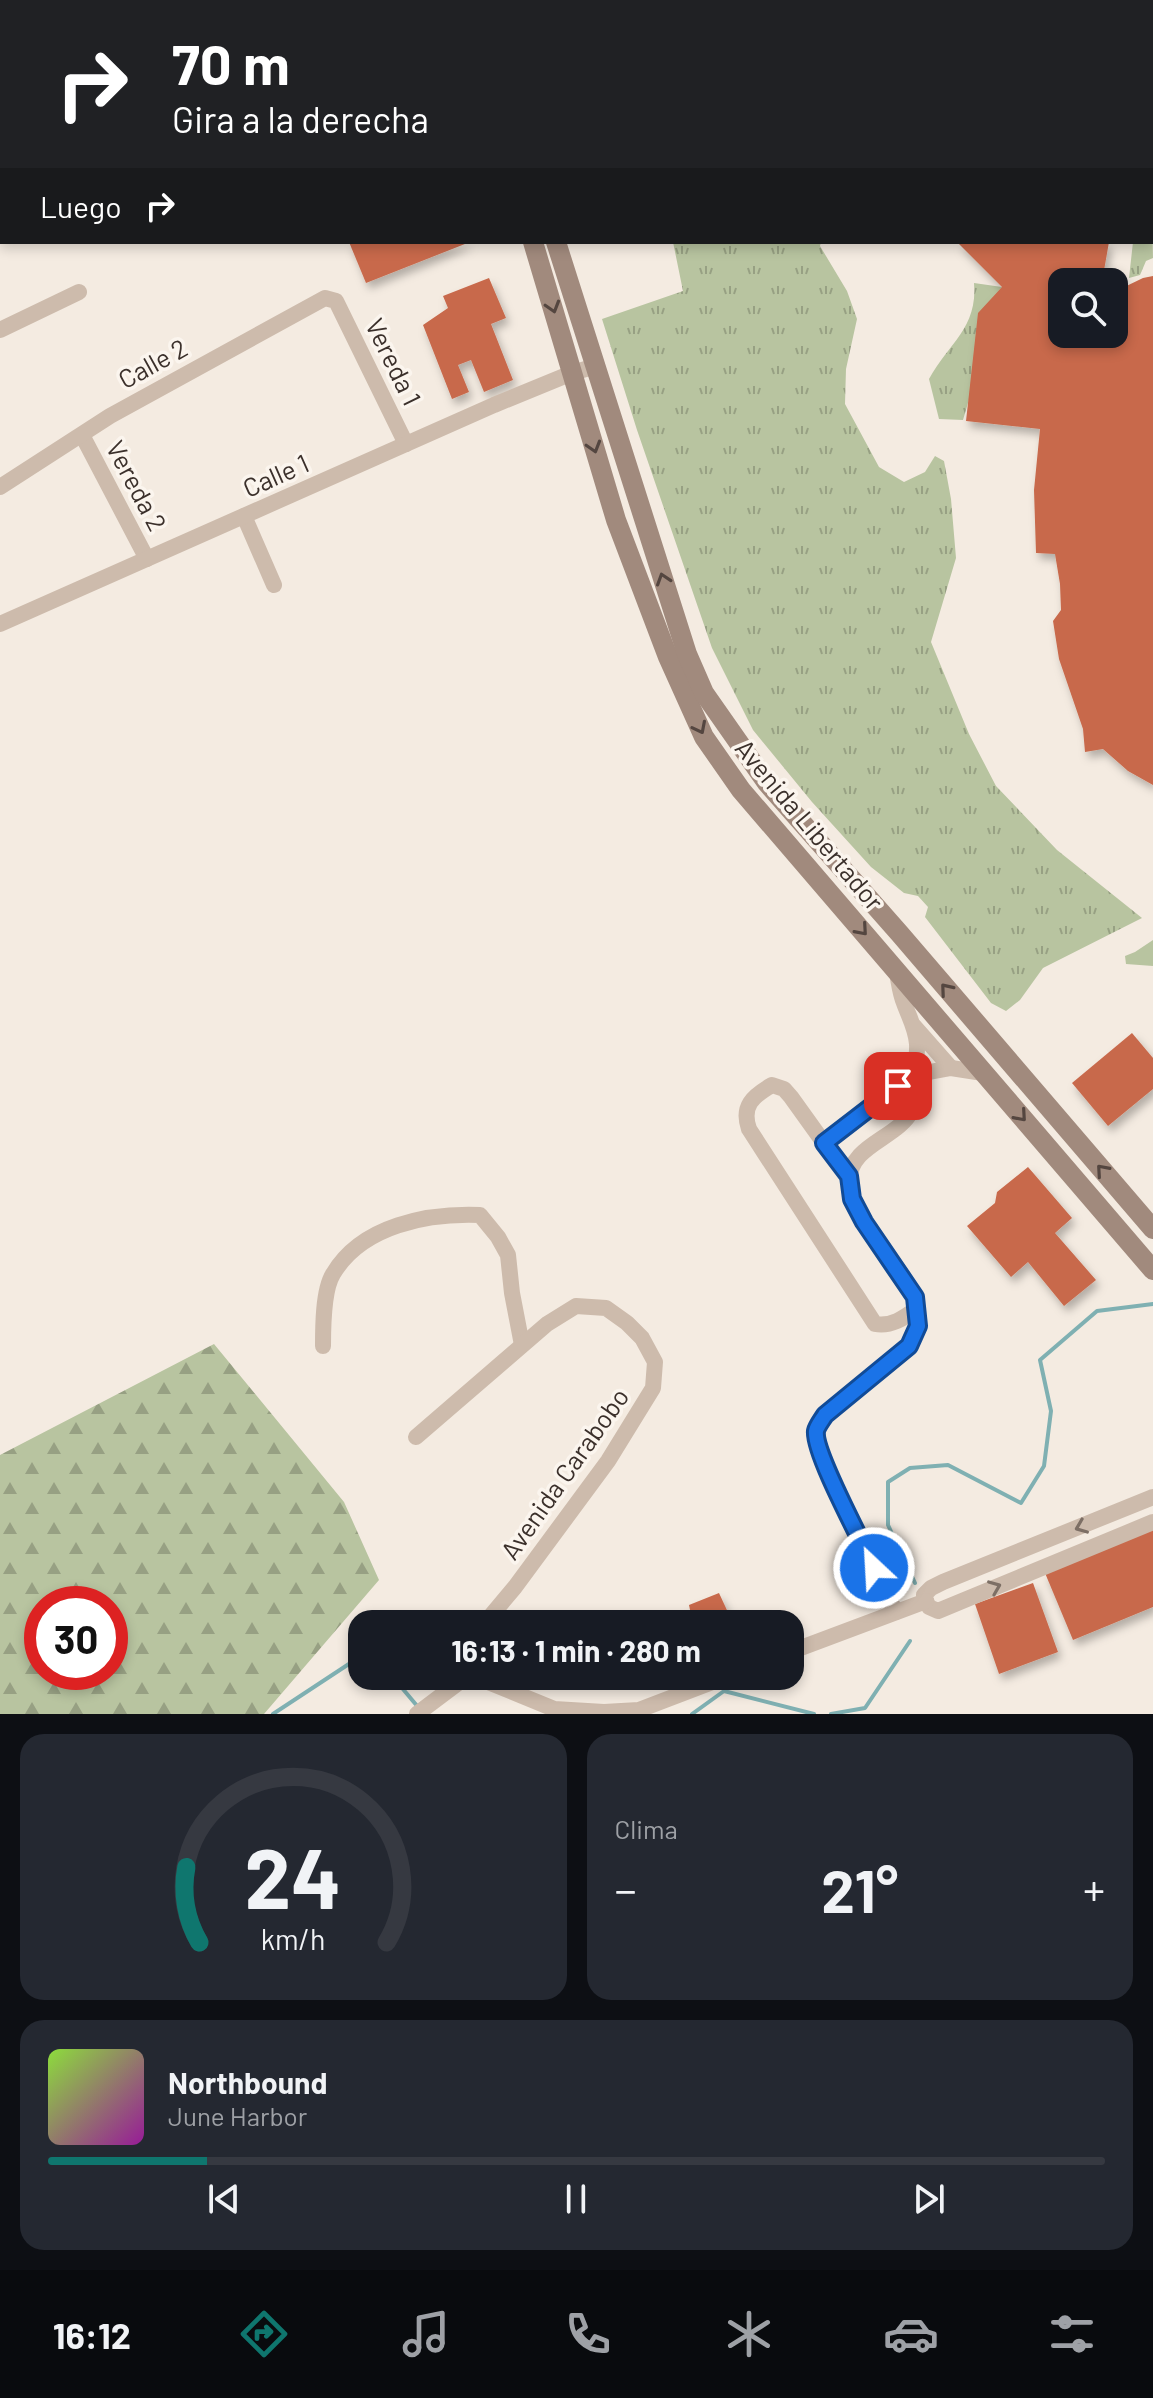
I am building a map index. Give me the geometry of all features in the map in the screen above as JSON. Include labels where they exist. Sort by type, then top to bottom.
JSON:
[{"type":"main road","name":"Avenida Libertador","points":[[534,244],[616,520],[668,657],[704,737],[741,790],[1153,1270]]},
{"type":"main road","name":"Avenida Libertador","points":[[557,244],[687,654],[704,693],[767,783],[1153,1229]]},
{"type":"street","points":[[0,330],[79,292]]},
{"type":"street","name":"Calle 2","points":[[0,487],[110,416],[318,300],[336,301]]},
{"type":"street","name":"Vereda 1","points":[[336,301],[406,444]]},
{"type":"street","name":"Calle 1","points":[[0,624],[406,444],[572,373],[596,366]]},
{"type":"street","name":"Vereda 2","points":[[82,435],[147,559]]},
{"type":"street","points":[[244,516],[274,585]]},
{"type":"street","points":[[849,1176],[866,1149],[904,1121],[915,1100],[913,1075],[917,1046],[897,972]]},
{"type":"street","points":[[913,1025],[951,1068]]},
{"type":"street","points":[[824,1143],[913,1075],[951,1068],[983,1073]]},
{"type":"street","points":[[896,1612],[831,1479],[817,1445],[816,1430],[825,1415],[909,1346],[918,1326],[915,1297],[864,1222],[852,1199],[849,1176],[784,1089],[772,1085],[750,1099],[746,1109],[749,1129],[875,1324],[896,1322],[916,1309]]},
{"type":"street","points":[[323,1346],[323,1315],[332,1275],[358,1244],[390,1228],[450,1214],[480,1215],[508,1255],[522,1345]]},
{"type":"street","name":"Avenida Carabobo","points":[[416,1437],[547,1324],[576,1306],[606,1308],[642,1338],[655,1362],[653,1388],[608,1461],[496,1610]]},
{"type":"street","points":[[1153,1497],[943,1582],[924,1595],[929,1607],[938,1611],[1153,1522]]},
{"type":"street","points":[[804,1647],[926,1601]]},
{"type":"street","points":[[417,1714],[447,1690]]},
{"type":"street","points":[[508,1690],[554,1709],[604,1712],[639,1710],[691,1690]]},
{"type":"green space","points":[[673,244],[820,244],[847,291],[857,319],[846,369],[845,404],[879,467],[904,482],[925,472],[935,456],[944,461],[956,558],[931,642],[969,734],[996,786],[1057,850],[1142,918],[1043,968],[1020,1000],[1006,1011],[991,1003],[925,917],[928,907],[918,896],[904,893],[871,867],[753,730],[712,648],[602,319],[683,291]]},
{"type":"green space","points":[[1133,244],[1153,244],[1153,258],[1146,261],[1140,275],[1129,278]]},
{"type":"green space","points":[[974,283],[1002,287],[963,420],[939,419],[929,379],[967,324],[974,299]]},
{"type":"green space","points":[[1153,940],[1153,966],[1126,964],[1125,956]]},
{"type":"green space","points":[[214,1344],[344,1502],[379,1580],[353,1610],[348,1610],[348,1616],[264,1714],[0,1714],[0,1455]]},
{"type":"building","points":[[350,244],[465,244],[366,283]]},
{"type":"building","points":[[959,244],[1109,244],[1104,268],[1048,268],[1048,348],[1128,348],[1128,285],[1153,276],[1153,785],[1128,771],[1103,749],[1085,752],[1083,729],[1059,659],[1053,621],[1061,610],[1055,554],[1036,553],[1034,490],[1040,429],[966,421],[978,313],[1002,287]]},
{"type":"building","points":[[489,278],[506,318],[491,324],[513,380],[484,392],[471,360],[458,365],[469,392],[452,399],[423,325],[448,308],[443,296]]},
{"type":"building","points":[[1132,1033],[1153,1058],[1153,1089],[1108,1126],[1072,1083]]},
{"type":"building","points":[[1028,1167],[1072,1218],[1055,1233],[1096,1280],[1064,1306],[1028,1262],[1011,1277],[967,1226],[995,1203],[997,1192]]},
{"type":"building","points":[[1153,1527],[1153,1607],[1073,1640],[1045,1573]]},
{"type":"building","points":[[1033,1583],[1058,1652],[999,1674],[975,1604]]},
{"type":"building","points":[[719,1593],[727,1610],[690,1610],[689,1605]]},
{"type":"waterway","points":[[915,1583],[888,1525],[888,1482],[910,1468],[948,1465],[1021,1503],[1044,1466],[1051,1411],[1040,1360],[1097,1311],[1153,1304]]},
{"type":"waterway","points":[[831,1714],[865,1708],[910,1641]]},
{"type":"waterway","points":[[273,1714],[348,1665]]},
{"type":"waterway","points":[[404,1690],[418,1707]]},
{"type":"waterway","points":[[692,1714],[724,1691],[814,1714]]},
{"type":"route","points":[[874,1568],[831,1479],[817,1445],[816,1430],[825,1415],[909,1346],[918,1326],[915,1297],[864,1222],[852,1199],[849,1176],[824,1143],[898,1086]]}]
